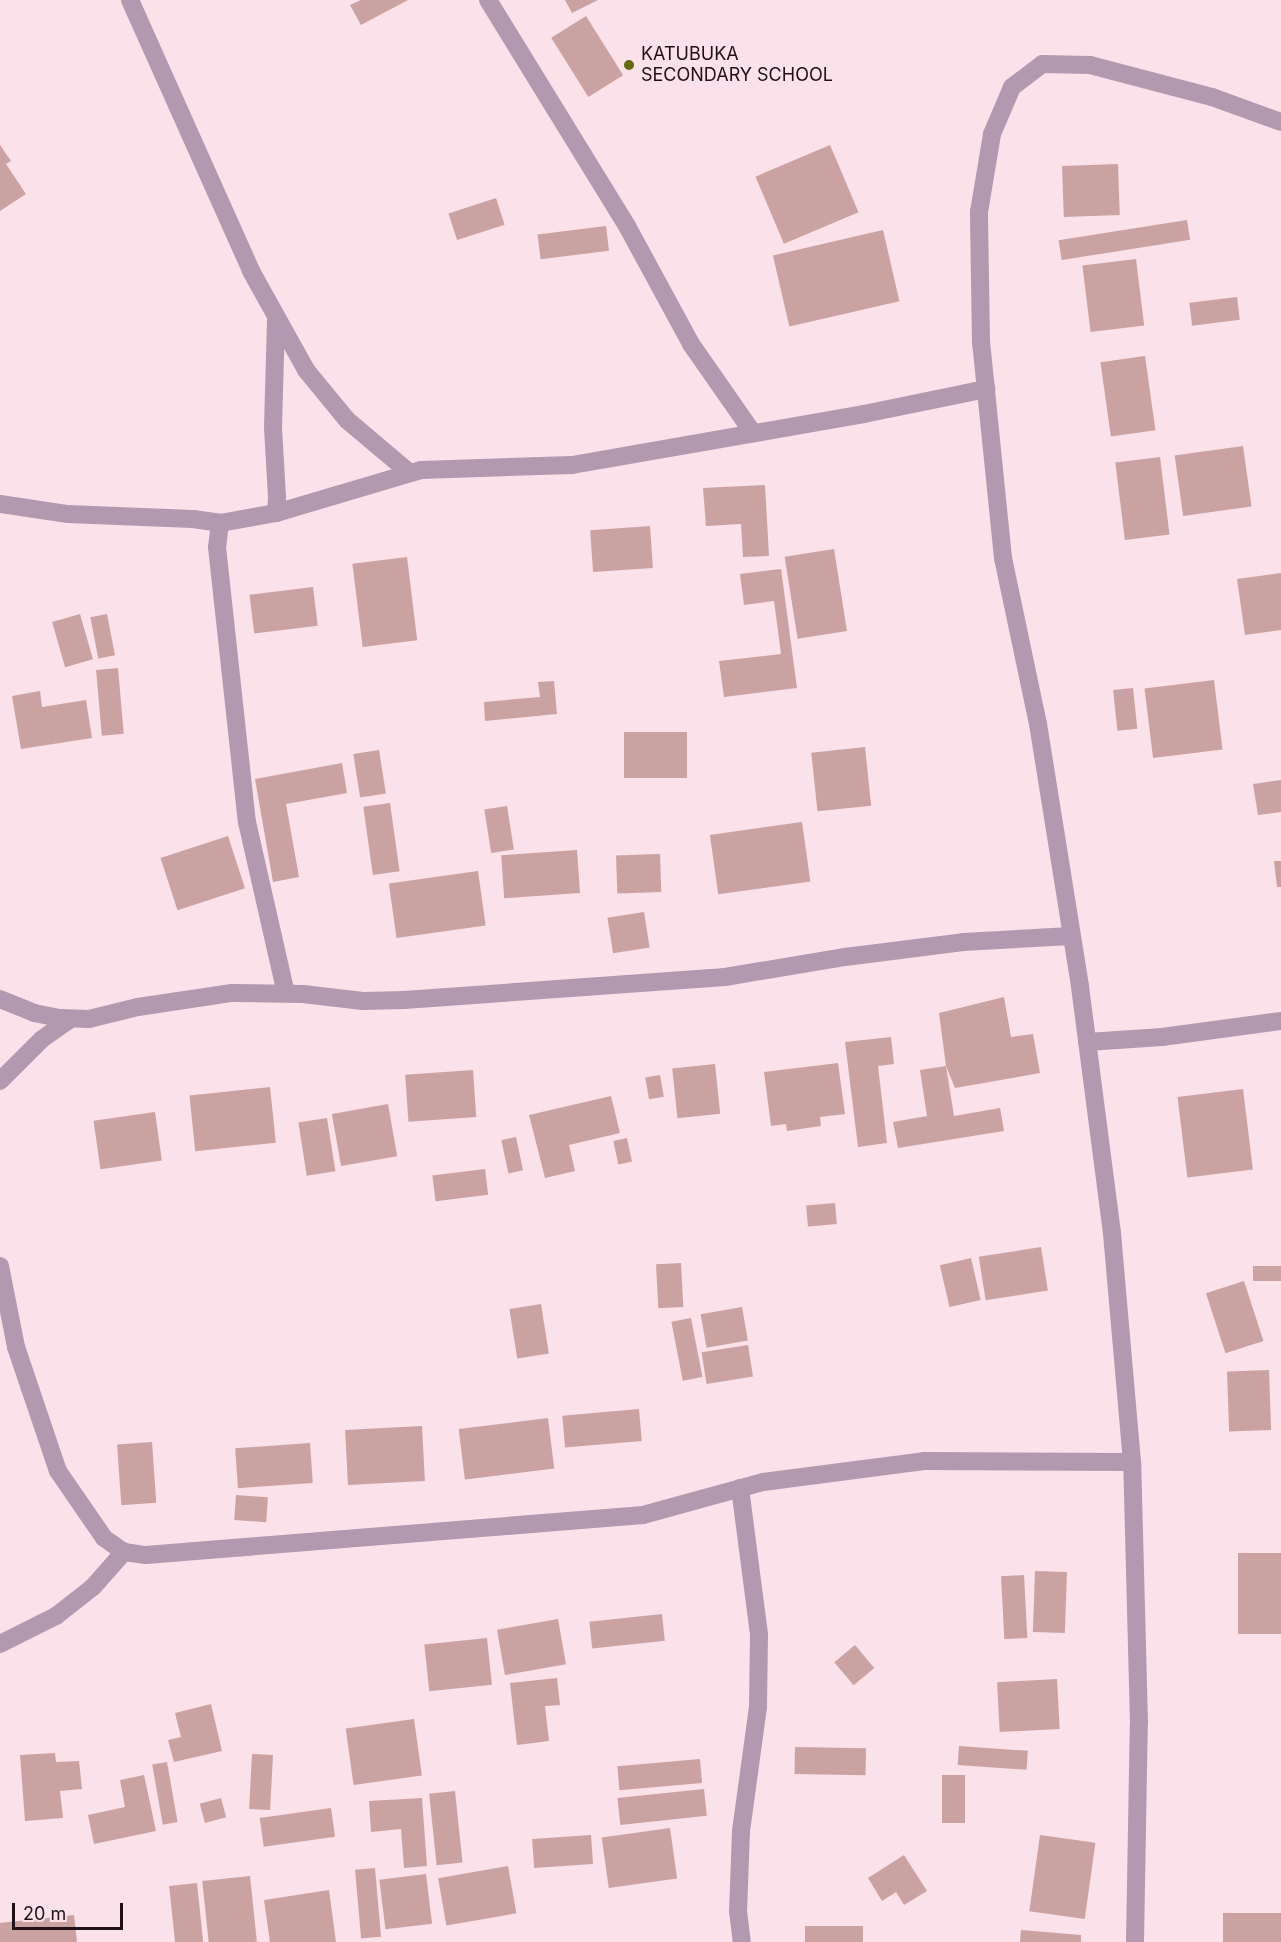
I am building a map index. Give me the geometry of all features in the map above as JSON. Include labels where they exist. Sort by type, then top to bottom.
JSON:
[{"type":"street","points":[[130,0],[251,271],[306,370],[347,420],[410,473]]},
{"type":"street","points":[[488,0],[627,226],[691,344],[753,433]]},
{"type":"street","points":[[1135,1942],[1139,1723],[1132,1462],[1112,1233],[1087,1042],[1038,724],[1003,558],[981,343],[979,212],[993,134],[1012,87],[1042,64],[1090,64],[1212,97],[1281,122]]},
{"type":"street","points":[[276,317],[273,427],[276,513]]},
{"type":"street","points":[[0,504],[68,514],[173,518],[220,523],[276,513],[421,470],[572,465],[986,389]]},
{"type":"street","points":[[220,523],[217,547],[248,822],[286,993]]},
{"type":"street","points":[[0,999],[34,1013],[71,1019],[89,1019],[138,1007],[232,993],[286,993],[363,1001],[404,1000],[724,977],[846,957],[963,942],[1071,936]]},
{"type":"street","points":[[0,1081],[42,1039],[71,1019]]},
{"type":"street","points":[[1087,1042],[1162,1037],[1281,1021]]},
{"type":"street","points":[[0,1266],[16,1347],[58,1471],[104,1538],[124,1552],[146,1555],[643,1515],[763,1482],[924,1461],[1132,1462]]},
{"type":"street","points":[[739,1939],[741,1831],[758,1707],[759,1635],[740,1488]]},
{"type":"street","points":[[0,1644],[56,1616],[93,1587],[124,1552]]},
{"type":"building","points":[[361,0],[408,0],[361,25],[350,5]]},
{"type":"building","points":[[565,0],[598,0],[572,13]]},
{"type":"building","points":[[586,16],[623,75],[588,97],[551,38]]},
{"type":"building","points":[[0,145],[11,161],[6,164],[26,194],[0,211]]},
{"type":"building","points":[[830,145],[859,212],[784,244],[755,177]]},
{"type":"building","points":[[1118,164],[1120,215],[1064,217],[1062,166]]},
{"type":"building","points":[[496,198],[505,225],[457,240],[448,213]]},
{"type":"building","points":[[1187,220],[1190,240],[1062,260],[1059,240]]},
{"type":"building","points":[[606,226],[609,251],[541,259],[538,234]]},
{"type":"building","points":[[883,230],[899,301],[789,327],[773,255]]},
{"type":"building","points":[[1136,259],[1144,326],[1091,332],[1082,266]]},
{"type":"building","points":[[1237,297],[1240,320],[1192,326],[1189,303]]},
{"type":"building","points":[[1145,356],[1155,430],[1111,437],[1100,362]]},
{"type":"building","points":[[1243,446],[1251,506],[1183,516],[1175,456]]},
{"type":"building","points":[[1160,457],[1170,534],[1125,540],[1115,462]]},
{"type":"building","points":[[765,485],[769,556],[743,557],[741,524],[706,526],[703,488]]},
{"type":"building","points":[[650,526],[653,568],[593,572],[590,530]]},
{"type":"building","points":[[834,549],[847,631],[798,639],[785,557]]},
{"type":"building","points":[[407,557],[417,640],[363,647],[352,564]]},
{"type":"building","points":[[781,569],[797,688],[724,697],[719,661],[781,654],[774,601],[744,605],[740,574]]},
{"type":"building","points":[[1281,573],[1281,630],[1245,635],[1237,579]]},
{"type":"building","points":[[313,587],[318,626],[254,634],[249,595]]},
{"type":"building","points":[[80,614],[93,659],[65,667],[52,622]]},
{"type":"building","points":[[107,614],[115,655],[98,658],[90,617]]},
{"type":"building","points":[[118,668],[124,734],[102,736],[96,670]]},
{"type":"building","points":[[1214,680],[1223,749],[1153,758],[1145,689]]},
{"type":"building","points":[[554,681],[557,714],[485,721],[484,702],[540,697],[538,682]]},
{"type":"building","points":[[1133,688],[1137,729],[1117,731],[1113,690]]},
{"type":"building","points":[[40,691],[42,707],[86,700],[92,738],[21,749],[12,696]]},
{"type":"building","points":[[624,732],[687,732],[687,778],[624,778]]},
{"type":"building","points":[[865,747],[871,806],[817,811],[811,753]]},
{"type":"building","points":[[379,750],[386,793],[360,798],[353,754]]},
{"type":"building","points":[[342,763],[347,793],[286,804],[299,877],[273,882],[255,779]]},
{"type":"building","points":[[1281,780],[1281,812],[1258,815],[1253,784]]},
{"type":"building","points":[[390,803],[400,871],[373,875],[363,807]]},
{"type":"building","points":[[507,806],[514,849],[491,853],[484,810]]},
{"type":"building","points":[[802,822],[810,881],[718,894],[710,835]]},
{"type":"building","points":[[228,836],[245,888],[177,910],[160,858]]},
{"type":"building","points":[[577,850],[580,893],[504,898],[501,855]]},
{"type":"building","points":[[660,854],[661,892],[617,894],[616,856]]},
{"type":"building","points":[[1274,861],[1281,861],[1281,887],[1277,887]]},
{"type":"building","points":[[478,871],[486,925],[397,938],[389,884]]},
{"type":"building","points":[[644,912],[650,948],[613,953],[607,918]]},
{"type":"building","points":[[1004,997],[1011,1037],[1033,1034],[1040,1073],[955,1088],[946,1066],[939,1013]]},
{"type":"building","points":[[891,1037],[894,1064],[878,1066],[887,1143],[858,1147],[845,1042]]},
{"type":"building","points":[[838,1063],[845,1114],[820,1117],[821,1126],[787,1131],[786,1124],[771,1126],[764,1072]]},
{"type":"building","points":[[715,1064],[720,1114],[677,1118],[672,1068]]},
{"type":"building","points":[[946,1066],[954,1116],[1000,1108],[1004,1131],[898,1148],[893,1122],[927,1116],[920,1070]]},
{"type":"building","points":[[473,1070],[476,1117],[408,1122],[405,1075]]},
{"type":"building","points":[[660,1075],[664,1097],[649,1099],[645,1078]]},
{"type":"building","points":[[270,1087],[276,1143],[195,1151],[189,1095]]},
{"type":"building","points":[[1243,1089],[1253,1169],[1187,1177],[1177,1097]]},
{"type":"building","points":[[611,1096],[620,1133],[569,1145],[575,1171],[545,1178],[529,1115]]},
{"type":"building","points":[[388,1104],[397,1156],[341,1166],[332,1114]]},
{"type":"building","points":[[155,1112],[162,1161],[100,1169],[94,1121]]},
{"type":"building","points":[[327,1118],[335,1171],[307,1176],[298,1123]]},
{"type":"building","points":[[516,1137],[523,1170],[508,1173],[501,1140]]},
{"type":"building","points":[[627,1138],[632,1161],[618,1164],[613,1141]]},
{"type":"building","points":[[485,1169],[488,1195],[436,1201],[432,1175]]},
{"type":"building","points":[[835,1203],[837,1224],[808,1226],[806,1206]]},
{"type":"building","points":[[1041,1247],[1048,1290],[986,1300],[979,1257]]},
{"type":"building","points":[[971,1258],[981,1300],[949,1307],[940,1265]]},
{"type":"building","points":[[681,1263],[683,1307],[658,1308],[656,1264]]},
{"type":"building","points":[[1253,1266],[1281,1266],[1281,1281],[1253,1281]]},
{"type":"building","points":[[1244,1281],[1263,1341],[1225,1353],[1206,1293]]},
{"type":"building","points":[[541,1304],[549,1353],[517,1358],[509,1309]]},
{"type":"building","points":[[742,1307],[748,1340],[707,1348],[701,1314]]},
{"type":"building","points":[[691,1318],[702,1377],[683,1381],[671,1322]]},
{"type":"building","points":[[748,1345],[753,1377],[707,1384],[702,1352]]},
{"type":"building","points":[[1269,1370],[1271,1430],[1229,1431],[1227,1371]]},
{"type":"building","points":[[639,1409],[642,1441],[565,1448],[562,1416]]},
{"type":"building","points":[[548,1418],[554,1469],[465,1480],[459,1429]]},
{"type":"building","points":[[422,1426],[425,1481],[348,1485],[345,1430]]},
{"type":"building","points":[[152,1442],[156,1503],[121,1505],[117,1444]]},
{"type":"building","points":[[310,1443],[313,1483],[238,1488],[235,1448]]},
{"type":"building","points":[[236,1495],[268,1497],[266,1522],[234,1520]]},
{"type":"building","points":[[1238,1553],[1281,1553],[1281,1634],[1238,1634]]},
{"type":"building","points":[[1035,1571],[1067,1572],[1065,1633],[1033,1632]]},
{"type":"building","points":[[1024,1575],[1027,1638],[1004,1639],[1001,1576]]},
{"type":"building","points":[[662,1614],[665,1641],[592,1648],[589,1622]]},
{"type":"building","points":[[558,1619],[566,1664],[505,1675],[497,1630]]},
{"type":"building","points":[[487,1638],[492,1685],[429,1691],[424,1645]]},
{"type":"building","points":[[855,1645],[874,1668],[854,1685],[834,1662]]},
{"type":"building","points":[[557,1678],[560,1705],[545,1706],[549,1741],[517,1745],[510,1683]]},
{"type":"building","points":[[1057,1679],[1060,1729],[1000,1732],[997,1682]]},
{"type":"building","points":[[211,1704],[222,1751],[174,1762],[168,1740],[181,1737],[175,1713]]},
{"type":"building","points":[[414,1719],[422,1775],[354,1785],[346,1729]]},
{"type":"building","points":[[959,1746],[1028,1751],[1027,1770],[958,1765]]},
{"type":"building","points":[[795,1747],[866,1748],[866,1775],[795,1774]]},
{"type":"building","points":[[55,1753],[56,1762],[79,1761],[82,1789],[60,1791],[63,1818],[25,1821],[20,1755]]},
{"type":"building","points":[[252,1754],[273,1755],[270,1810],[249,1809]]},
{"type":"building","points":[[700,1759],[702,1783],[619,1790],[617,1766]]},
{"type":"building","points":[[167,1762],[178,1822],[163,1825],[152,1765]]},
{"type":"building","points":[[144,1775],[156,1831],[94,1844],[88,1815],[125,1807],[120,1780]]},
{"type":"building","points":[[942,1775],[965,1775],[965,1823],[942,1823]]},
{"type":"building","points":[[704,1789],[707,1816],[620,1825],[617,1798]]},
{"type":"building","points":[[455,1791],[463,1863],[437,1865],[429,1794]]},
{"type":"building","points":[[221,1798],[226,1817],[205,1823],[200,1804]]},
{"type":"building","points":[[422,1798],[427,1866],[404,1868],[401,1829],[371,1832],[369,1801]]},
{"type":"building","points":[[331,1808],[335,1837],[264,1847],[260,1818]]},
{"type":"building","points":[[670,1828],[677,1879],[609,1888],[602,1838]]},
{"type":"building","points":[[591,1835],[593,1864],[534,1868],[532,1839]]},
{"type":"building","points":[[1040,1835],[1095,1843],[1085,1919],[1029,1911]]},
{"type":"building","points":[[904,1855],[927,1891],[904,1905],[896,1892],[882,1901],[868,1878]]},
{"type":"building","points":[[508,1866],[516,1913],[446,1926],[438,1878]]},
{"type":"building","points":[[375,1868],[381,1937],[361,1938],[355,1870]]},
{"type":"building","points":[[426,1874],[432,1924],[385,1929],[379,1880]]},
{"type":"building","points":[[250,1876],[257,1942],[209,1942],[202,1881]]},
{"type":"building","points":[[197,1883],[203,1942],[175,1942],[169,1886]]},
{"type":"building","points":[[329,1890],[336,1942],[270,1942],[264,1900]]},
{"type":"building","points":[[1223,1913],[1281,1913],[1281,1942],[1223,1942]]},
{"type":"building","points":[[74,1915],[77,1942],[0,1942],[0,1923]]},
{"type":"building","points":[[805,1926],[863,1926],[863,1942],[805,1942]]},
{"type":"building","points":[[1021,1930],[1081,1935],[1081,1942],[1020,1942]]},
{"type":"place","name":"KATUBUKA SECONDARY SCHOOL","points":[[629,65]]}]
